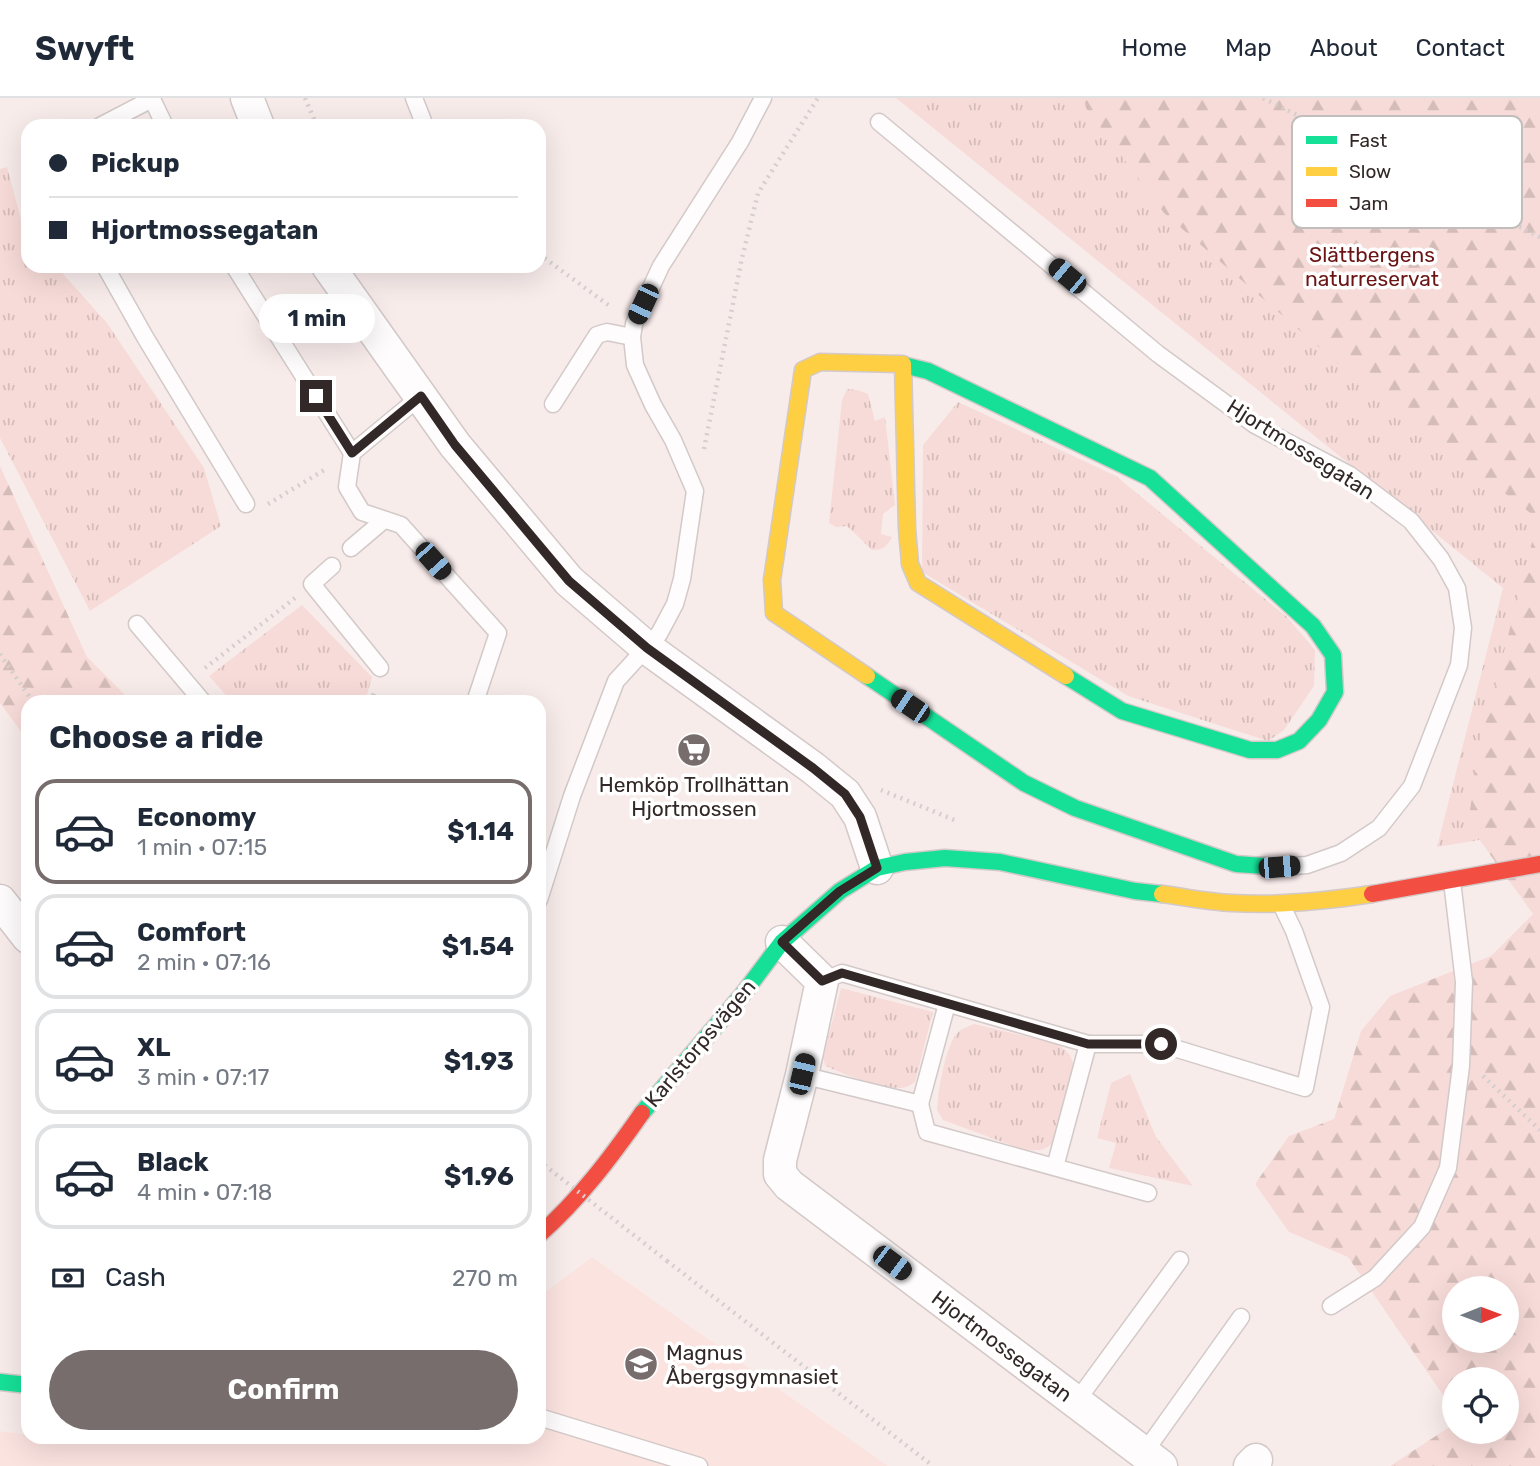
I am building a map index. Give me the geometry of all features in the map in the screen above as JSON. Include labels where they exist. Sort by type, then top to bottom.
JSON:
[{"type":"street","points":[[247,98],[255,119]]},
{"type":"street","points":[[333,273],[455,445],[569,581],[647,648],[845,794],[860,817],[877,868]]},
{"type":"street","points":[[903,364],[907,529],[910,564],[918,583],[1122,711],[1250,750],[1277,750],[1299,741],[1319,720],[1335,692],[1333,655],[1313,626],[1150,478],[928,371],[903,364],[820,362],[803,370],[772,580],[774,613],[1034,788],[1075,808],[1236,863],[1280,885]]},
{"type":"street","name":"Hjortmossegatan","points":[[877,868],[905,862],[945,859],[1000,862],[1135,891],[1231,902],[1280,885],[1329,901],[1540,864]]},
{"type":"street","name":"Karlstorpsvägen","points":[[546,1228],[614,1153],[648,1105],[743,994],[782,942],[840,891],[877,868]]},
{"type":"street","points":[[0,901],[21,928]]},
{"type":"street","points":[[782,942],[822,981]]},
{"type":"street","name":"Hjortmossegatan","points":[[822,981],[780,1160],[780,1174],[789,1185],[1153,1460]]},
{"type":"street","points":[[0,1382],[21,1384]]},
{"type":"lane","points":[[113,119],[153,98],[162,119]]},
{"type":"lane","points":[[414,98],[422,119]]},
{"type":"lane","points":[[546,878],[572,796],[616,681],[659,634],[675,604],[682,579],[695,491],[635,365],[633,331],[661,266],[740,142],[764,98]]},
{"type":"lane","name":"Hjortmossegatan","points":[[879,122],[1158,354],[1255,425],[1349,475],[1411,521],[1441,559],[1452,578],[1457,588],[1463,628],[1459,665],[1412,786],[1379,828],[1341,853],[1307,864],[1280,885]]},
{"type":"lane","points":[[109,273],[246,504]]},
{"type":"lane","points":[[238,273],[352,453],[347,487],[362,512],[401,526],[498,633],[477,695]]},
{"type":"lane","points":[[553,404],[597,335],[633,331]]},
{"type":"lane","points":[[352,453],[421,396]]},
{"type":"lane","points":[[351,548],[384,520]]},
{"type":"lane","points":[[332,566],[312,584],[380,668]]},
{"type":"lane","points":[[137,624],[197,695]]},
{"type":"lane","points":[[1331,1306],[1375,1278],[1422,1227],[1448,1168],[1461,1066],[1464,982],[1452,881]]},
{"type":"lane","points":[[822,981],[842,973],[1088,1044],[1161,1044],[1305,1088],[1321,1007],[1280,885]]},
{"type":"lane","points":[[947,1004],[920,1104],[927,1132],[1148,1193]]},
{"type":"lane","points":[[1055,1167],[1088,1044]]},
{"type":"lane","points":[[802,1074],[920,1104]]},
{"type":"lane","points":[[1076,1402],[1180,1260]]},
{"type":"lane","points":[[1153,1460],[1241,1317]]},
{"type":"lane","points":[[546,1419],[699,1466]]},
{"type":"path","points":[[305,98],[314,119]]},
{"type":"path","points":[[695,491],[742,258],[758,193],[818,98]]},
{"type":"path","points":[[1263,98],[1299,116]]},
{"type":"path","points":[[1522,228],[1540,237]]},
{"type":"path","points":[[546,260],[633,331]]},
{"type":"path","points":[[246,504],[264,506],[352,453]]},
{"type":"path","points":[[187,683],[312,584]]},
{"type":"path","points":[[0,654],[28,695]]},
{"type":"path","points":[[870,785],[958,822]]},
{"type":"path","points":[[1461,1066],[1474,1068],[1540,1130]]},
{"type":"path","points":[[546,1166],[933,1466]]},
{"type":"shaded area","name":"Magnus Åbergsgymnasiet","points":[[592,1257],[888,1466],[0,1466],[0,1431],[21,1434],[21,1444],[546,1444],[546,1292]]},
{"type":"green space","name":"Slättbergens naturreservat","points":[[896,98],[1540,98],[1540,830],[1437,847],[1503,588]]},
{"type":"green space","points":[[1084,98],[1540,98],[1540,1466],[1390,1466],[1442,1432],[1442,1444],[1519,1444],[1519,1367],[1442,1367],[1442,1394],[1348,1257],[1289,1232],[1255,1184],[1289,1136],[1334,1119],[1361,1031],[1390,996],[1491,956],[1533,914],[1468,824],[1479,749],[1538,519],[1336,362],[1164,213],[1086,108]]},
{"type":"green space","points":[[7,167],[21,220],[21,273],[62,273],[107,323],[204,468],[221,526],[90,611],[0,438],[0,169]]},
{"type":"green space","points":[[847,389],[868,394],[875,421],[885,417],[895,505],[883,514],[881,534],[892,537],[882,549],[872,550],[847,526],[836,527],[829,523],[842,400]]},
{"type":"green space","points":[[958,402],[1116,476],[1287,617],[1315,650],[1314,686],[1284,730],[1268,741],[1128,696],[922,572],[923,445]]},
{"type":"green space","points":[[0,466],[87,657],[125,695],[21,695],[21,732],[0,703]]},
{"type":"green space","points":[[302,605],[372,677],[367,695],[226,695],[209,676]]},
{"type":"green space","points":[[841,988],[933,1012],[915,1082],[902,1088],[893,1088],[850,1076],[825,1065],[823,1057]]},
{"type":"green space","points":[[974,1024],[1058,1044],[1070,1055],[1074,1066],[1056,1138],[1046,1148],[1024,1150],[943,1120],[937,1110],[950,1046],[959,1031]]},
{"type":"green space","points":[[1130,1074],[1156,1137],[1193,1186],[1109,1168],[1116,1143],[1097,1138],[1111,1083]]},
{"type":"traffic: fast","points":[[899,364],[928,371],[1150,478],[1313,626],[1333,655],[1335,692],[1319,720],[1299,741],[1277,750],[1250,750],[1122,711],[1066,676]]},
{"type":"traffic: fast","points":[[867,676],[1024,783],[1075,808],[1236,864],[1279,867]]},
{"type":"traffic: fast","points":[[642,1113],[743,994],[782,942],[840,891],[877,868],[945,858],[1000,862],[1135,891],[1162,894]]},
{"type":"traffic: fast","points":[[0,1382],[21,1384]]},
{"type":"traffic: slow","points":[[867,676],[774,613],[772,580],[803,370],[820,362],[899,364]]},
{"type":"traffic: slow","points":[[903,364],[907,529],[910,564],[918,583],[1066,676]]},
{"type":"traffic: slow","points":[[1162,894],[1223,902],[1267,904],[1372,894]]},
{"type":"traffic: jam","points":[[1372,894],[1540,864]]},
{"type":"traffic: jam","points":[[546,1228],[594,1177],[642,1113]]},
{"type":"place","name":"Hemköp Trollhättan Hjortmossen","points":[[694,750]]},
{"type":"place","name":"Magnus Åbergsgymnasiet","points":[[641,1364]]},
{"type":"route","points":[[316,396],[352,453],[421,396],[455,445],[569,581],[647,648],[845,794],[860,817],[877,868],[840,891],[782,942],[822,981],[842,973],[1088,1044],[1161,1044]]}]
